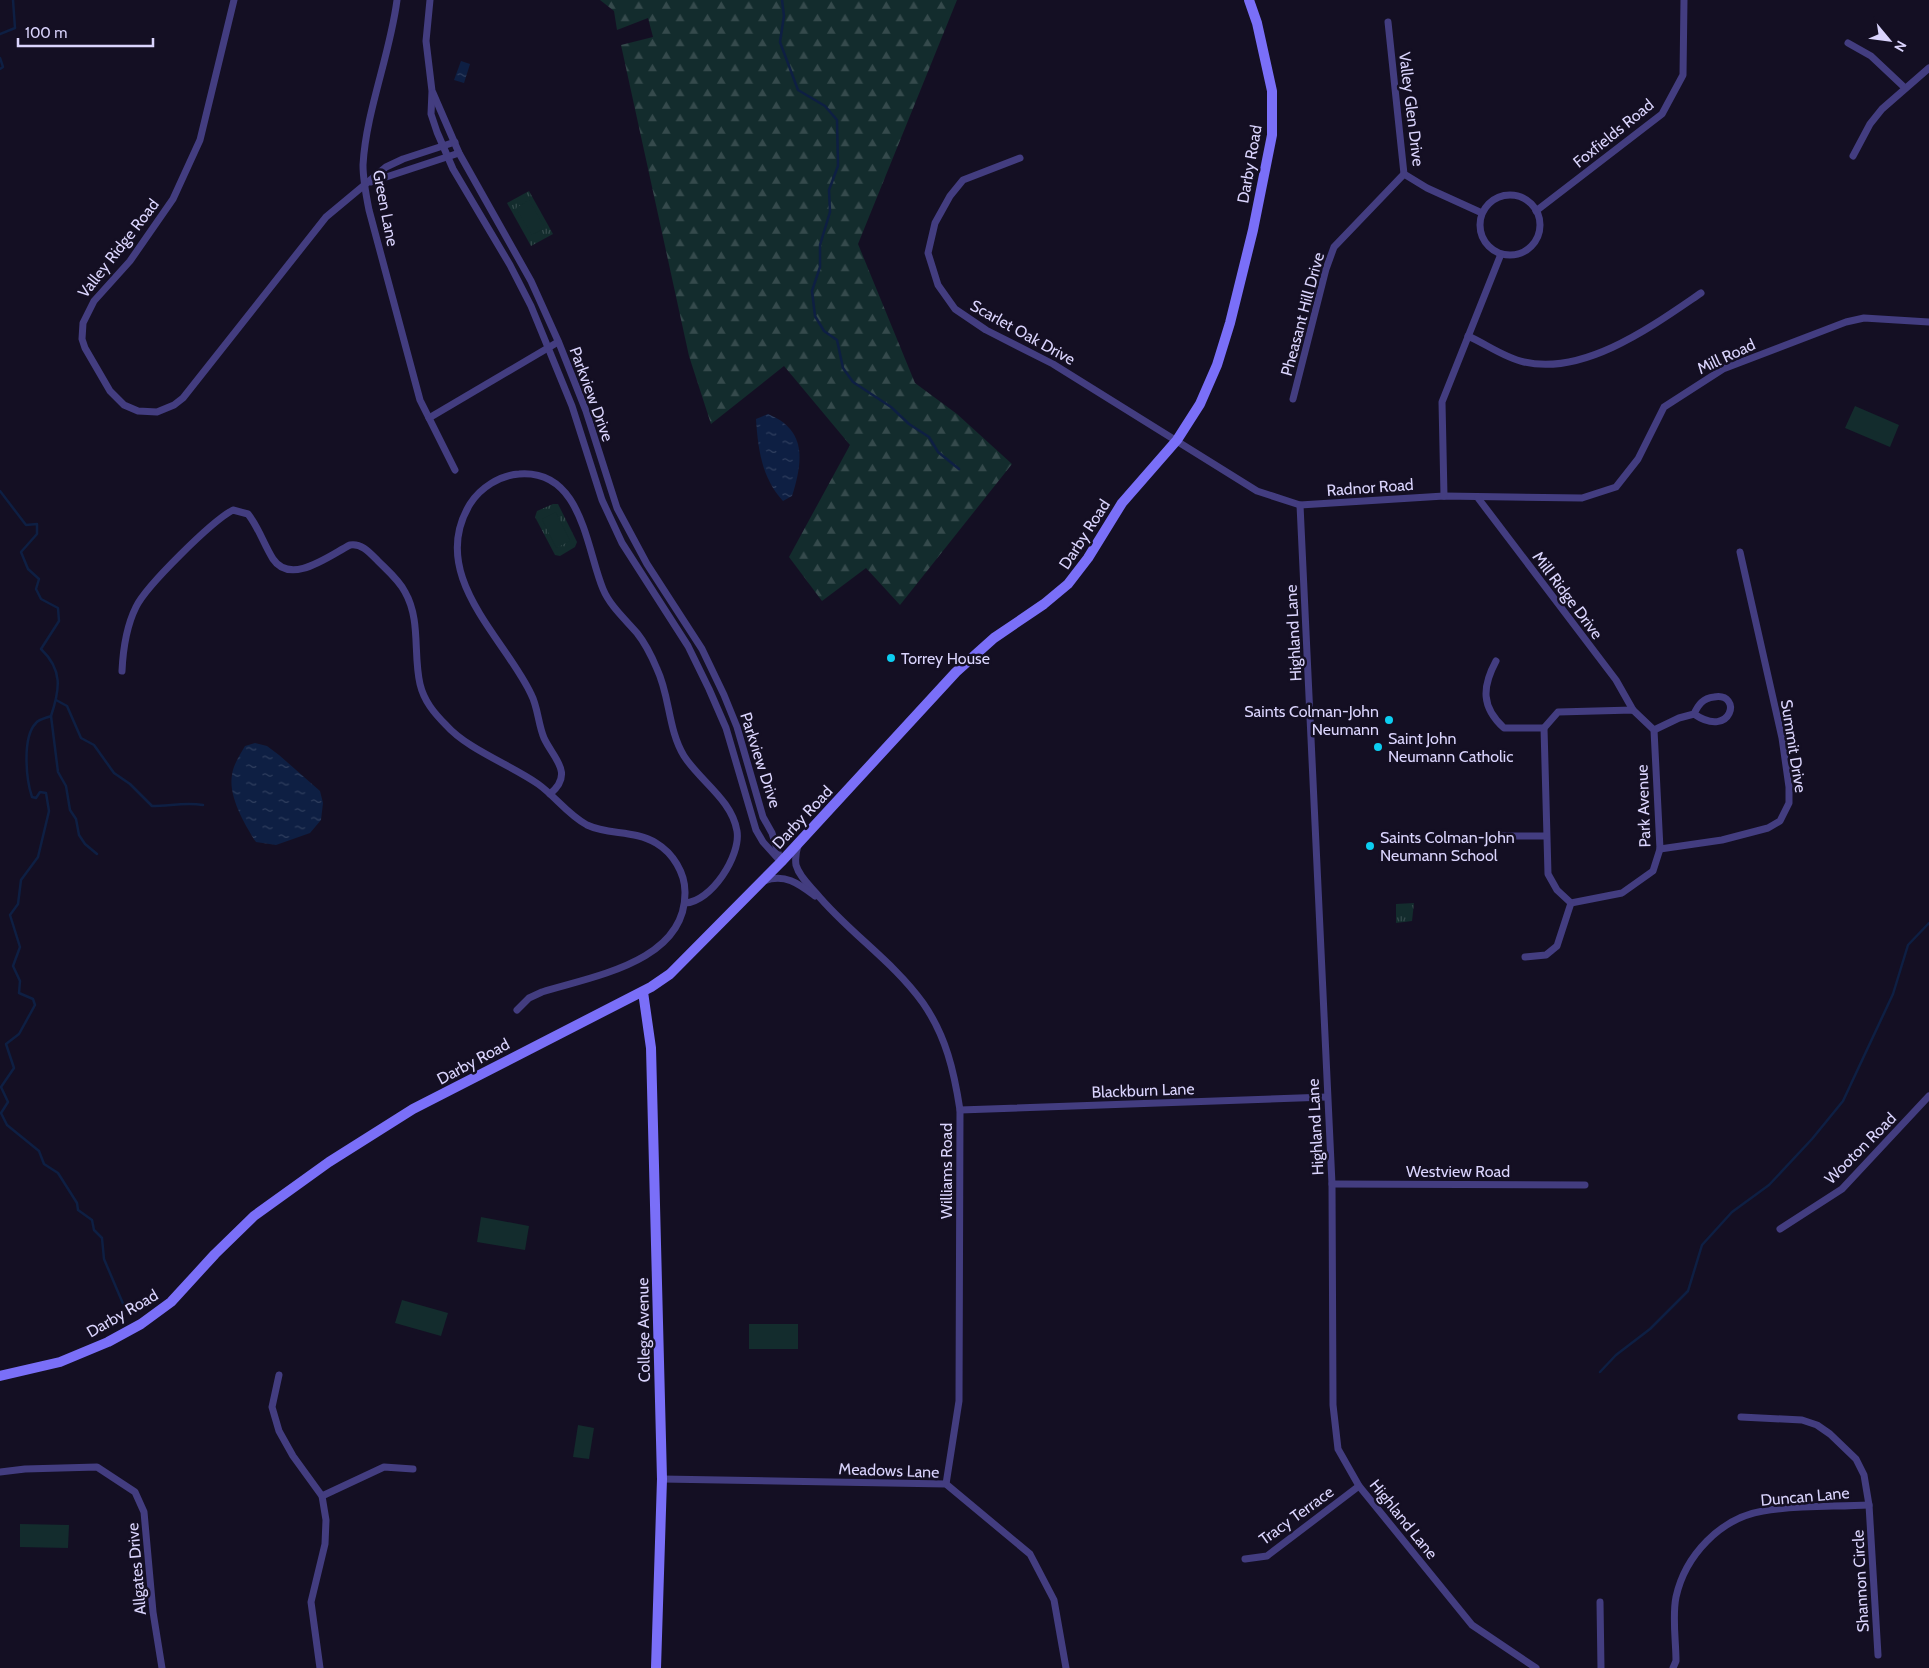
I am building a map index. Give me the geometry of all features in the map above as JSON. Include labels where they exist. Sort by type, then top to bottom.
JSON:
[{"type":"main road","name":"Darby Road","points":[[0,1376],[60,1362],[108,1342],[141,1324],[171,1302],[215,1254],[254,1216],[329,1162],[413,1109],[643,992],[670,974],[700,946],[781,862],[956,672],[994,638],[1044,604],[1068,584],[1088,558],[1122,504],[1177,440],[1200,404],[1223,346],[1253,230],[1272,135],[1272,91],[1257,23],[1249,0]]},
{"type":"main road","name":"College Avenue","points":[[643,992],[651,1048],[662,1479],[656,1668]]},
{"type":"street","name":"Valley Ridge Road","points":[[234,0],[200,140],[173,199],[148,238],[94,301],[85,316],[82,330],[85,348],[110,391],[124,405],[148,412],[165,410],[183,398],[326,217],[386,167],[403,159],[455,142]]},
{"type":"street","name":"Green Lane","points":[[396,0],[389,48],[365,148],[364,184],[419,395],[455,470]]},
{"type":"street","name":"Parkview Drive","points":[[430,0],[426,41],[432,91],[431,114],[443,146],[463,186],[510,265],[549,347],[578,422],[602,500],[622,543],[694,657],[710,689],[732,746],[759,836],[781,862]]},
{"type":"street","name":"Foxfields Road","points":[[1536,211],[1662,114],[1683,75],[1684,0]]},
{"type":"street","name":"Valley Glen Drive","points":[[1388,22],[1404,174],[1427,188],[1482,213]]},
{"type":"street","points":[[1848,43],[1871,56],[1905,88]]},
{"type":"street","points":[[1853,156],[1870,124],[1882,109],[1929,68]]},
{"type":"street","name":"Parkview Drive","points":[[432,91],[459,153],[531,281],[588,418],[617,508],[647,564],[704,652],[724,695],[742,743],[762,811],[772,833],[781,862]]},
{"type":"street","name":"Valley Ridge Road","points":[[364,184],[459,153]]},
{"type":"street","name":"Scarlet Oak Drive","points":[[1020,158],[962,180],[950,196],[935,223],[928,253],[938,285],[955,309],[986,330],[1053,364],[1177,440]]},
{"type":"street","name":"Pheasant Hill Drive","points":[[1293,399],[1326,270],[1334,247],[1404,174]]},
{"type":"street","points":[[1510,195],[1523,198],[1536,211],[1539,229],[1533,244],[1520,254],[1501,254],[1493,251],[1482,238],[1480,229],[1482,213],[1494,200],[1510,195]]},
{"type":"street","points":[[1444,496],[1442,402],[1501,254]]},
{"type":"street","points":[[1468,336],[1523,362],[1546,364],[1570,362],[1602,351],[1652,326],[1701,293]]},
{"type":"street","name":"Mill Road","points":[[1582,498],[1616,487],[1638,459],[1664,407],[1723,368],[1846,322],[1864,318],[1929,322]]},
{"type":"street","points":[[429,418],[558,342]]},
{"type":"street","points":[[578,422],[588,418]]},
{"type":"street","name":"Radnor Road","points":[[1177,440],[1257,491],[1300,505],[1444,496],[1478,498],[1582,498]]},
{"type":"street","points":[[550,794],[557,788],[561,778],[558,759],[544,739],[532,695],[474,607],[465,587],[458,554],[463,520],[470,504],[482,490],[510,474],[527,473],[542,477],[556,485],[569,498],[588,535],[607,596],[638,635],[658,671],[672,724],[685,757],[714,791],[734,820],[737,831],[736,848],[729,865],[711,889],[701,898],[685,903]]},
{"type":"street","name":"Mill Ridge Drive","points":[[1478,498],[1616,680],[1633,710],[1654,730]]},
{"type":"street","name":"Highland Lane","points":[[1300,505],[1332,1184],[1333,1405],[1338,1449],[1359,1486],[1472,1625],[1536,1668]]},
{"type":"street","points":[[122,671],[132,616],[142,596],[216,522],[233,510],[242,511],[253,520],[274,560],[287,570],[300,570],[350,545],[358,545],[367,550],[397,580],[408,599],[415,622],[420,685],[433,710],[447,728],[550,794],[576,818],[588,826],[647,839],[662,847],[677,863],[681,872],[685,886],[685,903],[682,915],[674,930],[645,956],[625,967],[542,992],[529,998],[517,1010]]},
{"type":"street","name":"Summit Drive","points":[[1660,850],[1722,840],[1768,828],[1780,821],[1789,802],[1789,787],[1782,738],[1740,552]]},
{"type":"street","points":[[694,657],[704,652]]},
{"type":"street","points":[[1496,661],[1488,675],[1485,701],[1494,718],[1504,728],[1544,728]]},
{"type":"street","points":[[1654,730],[1678,718],[1694,714],[1707,722],[1719,722],[1727,718],[1732,710],[1731,705],[1724,698],[1711,697],[1700,702],[1694,714]]},
{"type":"street","points":[[1525,957],[1546,955],[1557,946],[1571,903],[1557,890],[1548,874],[1544,728],[1558,712],[1633,710]]},
{"type":"street","name":"Park Avenue","points":[[1571,903],[1622,894],[1653,871],[1660,850],[1654,730]]},
{"type":"street","points":[[732,746],[742,743]]},
{"type":"street","points":[[1501,836],[1546,836]]},
{"type":"street","name":"Williams Road","points":[[800,841],[796,852],[796,865],[804,880],[825,904],[893,970],[922,1002],[944,1041],[954,1073],[960,1110],[959,1401],[946,1484]]},
{"type":"street","name":"Williams Road","points":[[761,882],[775,878],[786,878],[798,884],[825,904]]},
{"type":"street","name":"Wooton Road","points":[[1780,1229],[1842,1189],[1929,1096]]},
{"type":"street","name":"Blackburn Lane","points":[[960,1110],[1327,1097]]},
{"type":"street","name":"Westview Road","points":[[1332,1184],[1585,1185]]},
{"type":"street","points":[[279,1375],[272,1407],[279,1431],[293,1456],[322,1496],[326,1520],[325,1544],[311,1602],[320,1668]]},
{"type":"street","name":"Shannon Circle","points":[[1741,1417],[1802,1420],[1817,1425],[1830,1434],[1856,1459],[1864,1474],[1869,1505],[1878,1655]]},
{"type":"street","name":"Allgates Drive","points":[[0,1472],[25,1469],[97,1467],[136,1492],[145,1515],[153,1612],[162,1668]]},
{"type":"street","points":[[322,1496],[384,1467],[412,1470]]},
{"type":"street","name":"Meadows Lane","points":[[662,1479],[946,1484],[1030,1554],[1054,1600],[1066,1668]]},
{"type":"street","name":"Tracy Terrace","points":[[1245,1559],[1267,1556],[1359,1486]]},
{"type":"street","name":"Duncan Lane","points":[[1673,1668],[1676,1661],[1676,1599],[1681,1576],[1707,1539],[1743,1517],[1762,1511],[1869,1505]]},
{"type":"street","points":[[1600,1602],[1601,1668]]},
{"type":"green space","points":[[600,0],[957,0],[858,244],[915,383],[957,414],[1012,464],[900,605],[866,568],[822,601],[789,557],[850,445],[784,366],[711,424],[689,356],[621,45],[653,37],[648,18],[617,30],[614,11]]},
{"type":"green space","points":[[529,191],[553,234],[531,246],[507,203]]},
{"type":"green space","points":[[529,200],[545,228],[532,235],[516,208]]},
{"type":"green space","points":[[1855,406],[1899,425],[1890,447],[1845,428]]},
{"type":"green space","points":[[553,504],[558,504],[577,542],[575,547],[560,556],[555,555],[535,517],[537,511]]},
{"type":"green space","points":[[556,512],[570,541],[556,548],[542,519]]},
{"type":"green space","points":[[1414,903],[1412,921],[1396,923],[1396,904]]},
{"type":"green space","points":[[481,1217],[529,1226],[525,1250],[477,1242]]},
{"type":"green space","points":[[402,1300],[448,1313],[441,1336],[395,1323]]},
{"type":"green space","points":[[749,1324],[798,1324],[798,1349],[749,1349]]},
{"type":"green space","points":[[578,1425],[594,1428],[589,1459],[573,1457]]},
{"type":"green space","points":[[20,1524],[69,1525],[68,1548],[20,1547]]},
{"type":"water","points":[[461,61],[470,64],[464,83],[454,80]]},
{"type":"water","points":[[768,414],[781,421],[790,429],[796,438],[799,448],[800,459],[796,483],[792,496],[783,501],[770,483],[762,463],[758,442],[756,419]]},
{"type":"water","points":[[255,743],[267,746],[320,791],[323,803],[321,820],[310,833],[276,845],[256,842],[238,810],[231,783],[237,760],[245,746]]},
{"type":"waterway","points":[[0,34],[15,28],[13,0]]},
{"type":"waterway","points":[[782,0],[784,16],[780,42],[798,90],[825,106],[837,120],[838,166],[829,190],[830,212],[820,245],[820,267],[812,291],[815,316],[824,331],[837,340],[843,368],[853,382],[891,407],[909,424],[929,437],[938,452],[959,469]]},
{"type":"waterway","points":[[0,58],[3,67],[0,69]]},
{"type":"waterway","points":[[0,491],[26,525],[37,524],[37,534],[21,552],[28,569],[39,579],[36,589],[41,599],[58,608],[59,621],[41,649],[53,665],[58,680],[54,706],[51,716],[36,723],[32,729],[26,759],[32,797],[36,798],[40,792],[46,793],[49,811],[38,857],[21,880],[18,904],[10,915],[20,947],[13,966],[20,981],[19,993],[33,999],[35,1005],[19,1034],[6,1044],[14,1068],[1,1087],[8,1102],[1,1113],[7,1125],[39,1151],[44,1164],[58,1173],[77,1203],[78,1210],[92,1220],[94,1230],[102,1238],[104,1259],[124,1306]]},
{"type":"waterway","points":[[56,700],[67,706],[81,738],[94,745],[114,773],[130,784],[152,806],[203,805]]},
{"type":"waterway","points":[[51,716],[58,772],[66,786],[70,810],[76,819],[79,835],[85,844],[97,854]]},
{"type":"waterway","points":[[1600,1372],[1616,1355],[1650,1329],[1688,1291],[1702,1245],[1732,1212],[1769,1185],[1812,1139],[1843,1101],[1893,994],[1908,945],[1929,923]]},
{"type":"place","name":"Torrey House","points":[[891,658]]},
{"type":"place","name":"Saints Colman-John Neumann","points":[[1389,720]]},
{"type":"place","name":"Saint John Neumann Catholic","points":[[1378,747]]},
{"type":"place","name":"Saints Colman-John Neumann School","points":[[1370,846]]}]
